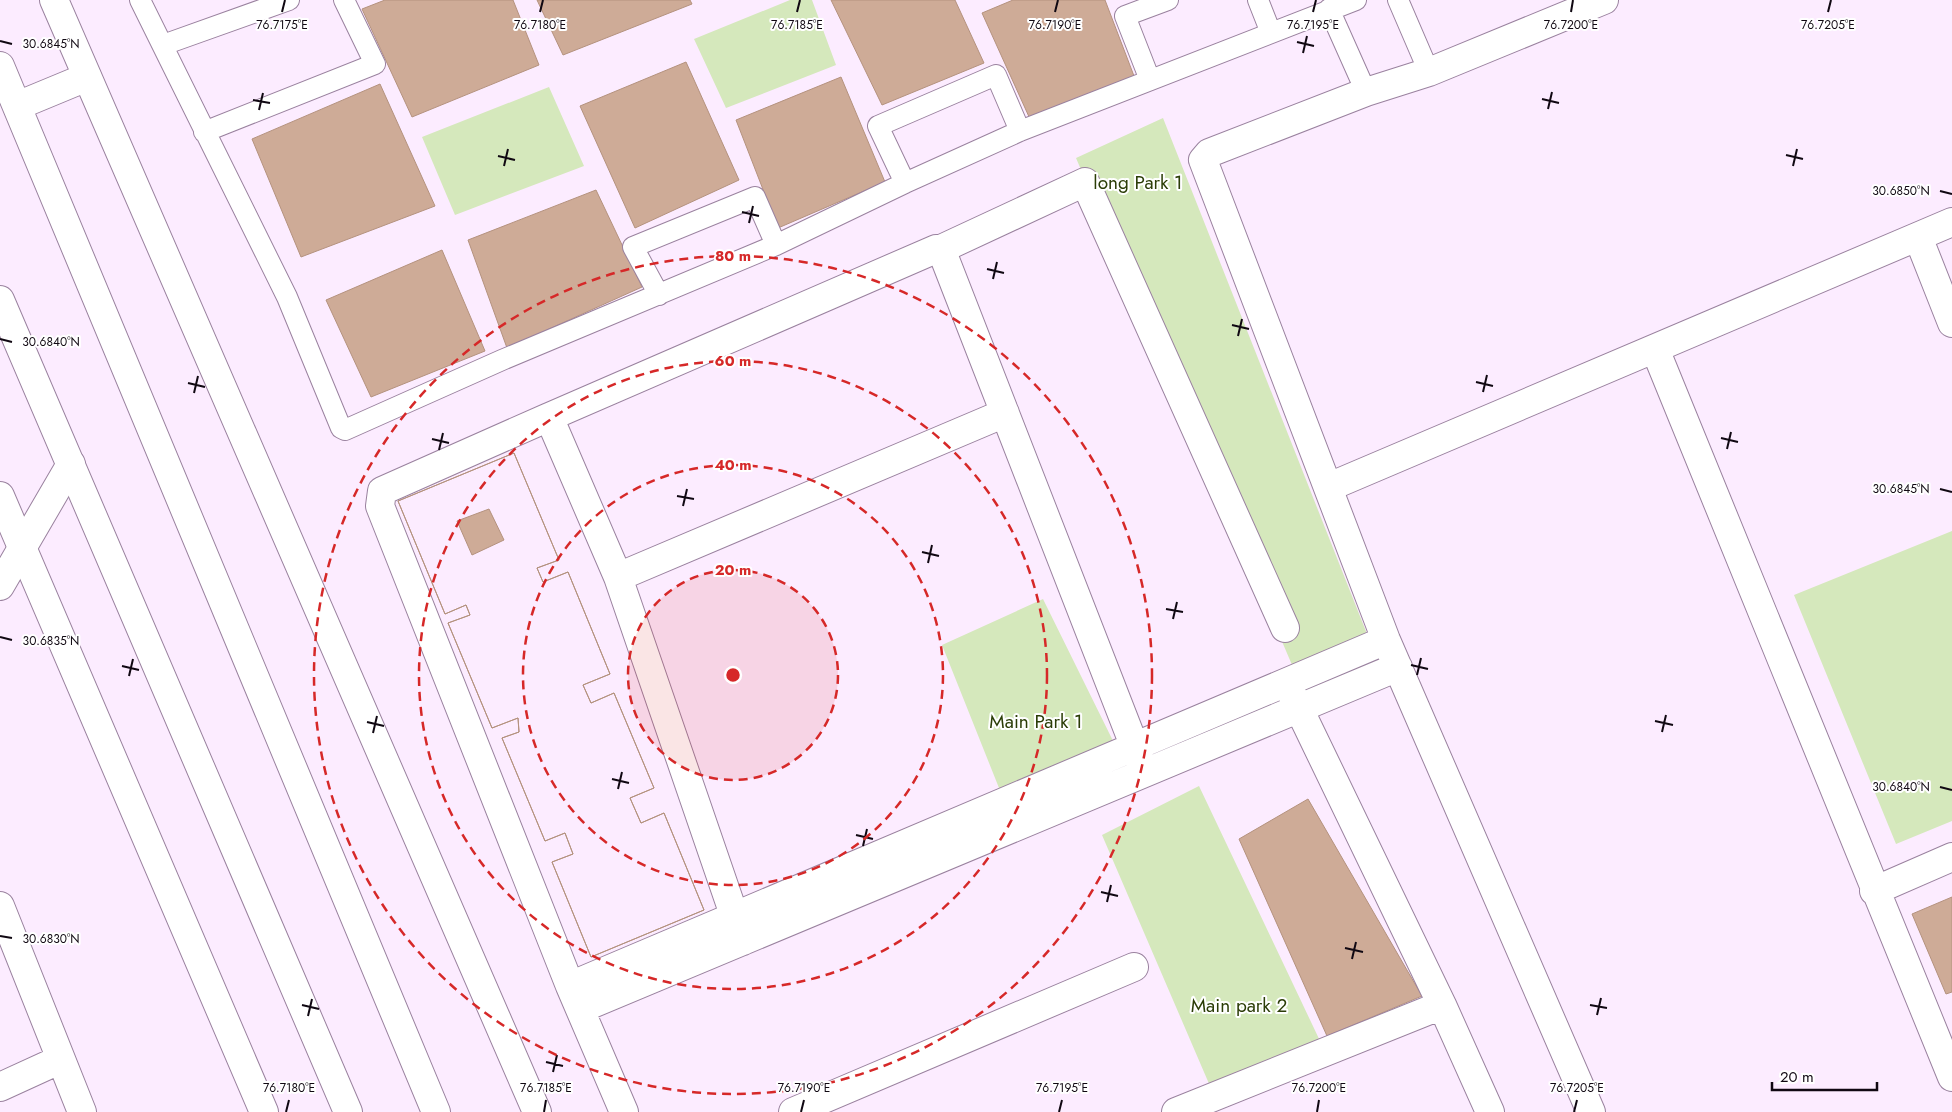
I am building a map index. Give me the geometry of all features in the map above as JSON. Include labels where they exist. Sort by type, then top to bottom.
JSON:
[{"type":"street","points":[[54,0],[538,1112]]},
{"type":"street","points":[[1591,1112],[1386,640],[1203,160],[1209,153],[1366,92],[1429,72],[1604,0]]},
{"type":"street","points":[[0,66],[436,1112]]},
{"type":"street","points":[[17,106],[87,77]]},
{"type":"street","points":[[624,1112],[575,998],[380,506],[382,491],[927,253],[941,250],[1085,182],[1285,628]]},
{"type":"street","points":[[1328,487],[1952,222]]},
{"type":"street","points":[[1918,237],[1952,322]]},
{"type":"street","points":[[941,250],[1145,773]]},
{"type":"street","points":[[0,300],[348,1112]]},
{"type":"street","points":[[1655,349],[1874,891],[1952,1077]]},
{"type":"street","points":[[618,577],[1005,413]]},
{"type":"street","points":[[549,417],[618,577],[738,929]]},
{"type":"street","points":[[0,586],[21,546],[70,464]]},
{"type":"street","points":[[0,496],[264,1112]]},
{"type":"street","points":[[575,998],[738,929],[1135,746],[1386,640]]},
{"type":"street","points":[[738,929],[1145,773],[1398,667]]},
{"type":"street","points":[[1287,682],[1442,1006],[1490,1112]]},
{"type":"street","points":[[1874,891],[1952,857]]},
{"type":"street","points":[[0,906],[59,1060],[82,1112]]},
{"type":"street","points":[[793,1112],[1134,967]]},
{"type":"street","points":[[1176,1112],[1442,1006]]},
{"type":"street","points":[[0,1086],[59,1060]]},
{"type":"lane","points":[[140,0],[287,297],[341,428],[350,428],[502,360],[776,245],[1020,131],[1356,0]]},
{"type":"lane","points":[[163,45],[289,0]]},
{"type":"lane","points":[[204,132],[375,64],[344,0]]},
{"type":"lane","points":[[1150,80],[1125,16],[1168,0]]},
{"type":"lane","points":[[1258,0],[1271,34]]},
{"type":"lane","points":[[1398,0],[1429,72]]},
{"type":"lane","points":[[1329,9],[1366,92]]},
{"type":"lane","points":[[906,183],[878,126],[996,75],[1020,131]]},
{"type":"lane","points":[[659,295],[634,247],[755,198],[776,245]]},
{"type":"green space","points":[[790,0],[812,0],[836,65],[726,108],[694,39]]},
{"type":"green space","points":[[549,87],[584,166],[455,215],[422,137]]},
{"type":"green space","name":"long Park 1","points":[[1163,118],[1369,639],[1295,672],[1076,158]]},
{"type":"green space","points":[[1952,531],[1952,821],[1896,844],[1794,595]]},
{"type":"green space","name":"Main Park 1","points":[[1043,599],[1117,749],[1005,803],[942,645]]},
{"type":"green space","name":"Main park 2","points":[[1199,786],[1321,1043],[1210,1086],[1102,835]]},
{"type":"building","points":[[385,0],[513,0],[539,65],[412,117],[362,9]]},
{"type":"building","points":[[537,0],[690,0],[692,4],[563,55]]},
{"type":"building","points":[[831,0],[955,0],[984,63],[882,105]]},
{"type":"building","points":[[1013,0],[1105,0],[1134,76],[1030,119],[982,13]]},
{"type":"building","points":[[686,62],[739,180],[635,228],[580,106]]},
{"type":"building","points":[[841,77],[885,182],[778,228],[736,120]]},
{"type":"building","points":[[380,84],[435,206],[301,257],[252,139]]},
{"type":"building","points":[[596,190],[642,287],[507,348],[468,240]]},
{"type":"building","points":[[442,250],[485,351],[371,397],[326,300]]},
{"type":"building","points":[[514,453],[559,560],[537,568],[543,582],[568,572],[610,674],[583,685],[591,703],[614,693],[654,788],[630,798],[641,823],[664,813],[704,910],[591,957],[552,862],[573,854],[565,833],[545,841],[502,738],[519,732],[518,718],[492,728],[448,623],[470,615],[466,605],[445,614],[398,501]],"holes":[[[489,509],[504,540],[472,555],[457,521]]]},
{"type":"building","points":[[514,453],[559,560],[537,568],[543,582],[568,572],[610,674],[583,685],[591,703],[614,693],[654,788],[630,798],[641,823],[664,813],[704,910],[591,957],[552,862],[573,854],[565,833],[545,841],[502,738],[519,732],[518,718],[492,728],[448,623],[470,615],[466,605],[445,614],[398,501]]},
{"type":"building","points":[[1308,799],[1422,996],[1327,1036],[1239,839]]},
{"type":"building","points":[[1952,897],[1952,992],[1946,994],[1912,914]]}]
